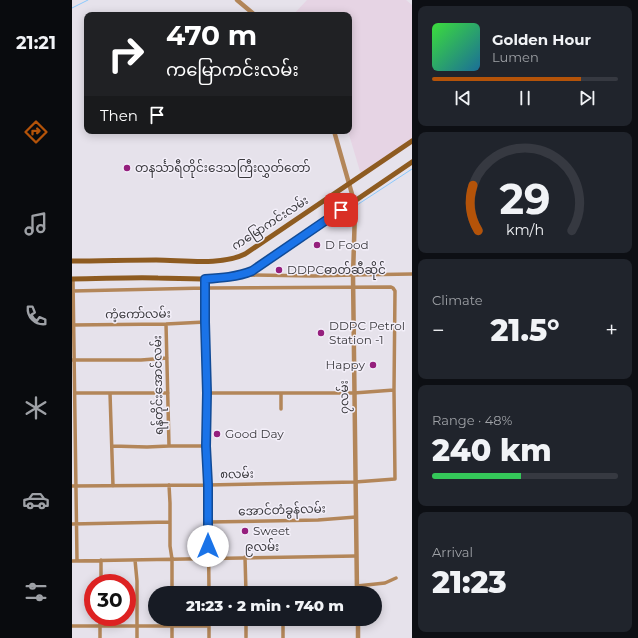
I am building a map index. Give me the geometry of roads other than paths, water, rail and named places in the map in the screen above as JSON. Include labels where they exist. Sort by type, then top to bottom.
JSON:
[{"type":"main road","name":"ကမြောကင်းလမ်း","points":[[72,261],[205,261],[238,257],[245,254],[412,141]]},
{"type":"main road","points":[[73,279],[205,279],[230,277],[252,271],[412,162]]},
{"type":"street","points":[[237,0],[251,12]]},
{"type":"street","name":"၇လမ်း","points":[[335,134],[354,201],[355,211],[353,287],[357,586]]},
{"type":"street","points":[[243,274],[314,276],[412,274]]},
{"type":"street","points":[[73,279],[73,360],[75,393],[73,414],[74,486],[77,524],[77,560]]},
{"type":"street","points":[[205,279],[209,586]]},
{"type":"street","points":[[73,291],[353,287],[391,287],[395,291],[394,390],[354,392],[207,393]]},
{"type":"street","name":"ကံ့ကော်လမ်း","points":[[73,325],[205,322]]},
{"type":"street","name":"ရန်တိုင်းအောင်လမ်း","points":[[166,324],[169,446]]},
{"type":"street","points":[[73,360],[141,360],[167,358]]},
{"type":"street","name":"၈လမ်း","points":[[74,486],[355,482],[395,479],[394,390]]},
{"type":"street","points":[[75,393],[168,393]]},
{"type":"street","points":[[110,393],[113,486]]},
{"type":"street","points":[[281,393],[281,409]]},
{"type":"street","points":[[112,446],[206,446]]},
{"type":"street","points":[[169,485],[172,586]]},
{"type":"street","name":"အောင်တံခွန်လမ်း","points":[[208,522],[318,520],[356,517]]},
{"type":"street","points":[[72,524],[170,522]]},
{"type":"street","name":"၉လမ်း","points":[[72,561],[356,556]]},
{"type":"street","points":[[245,557],[246,586]]},
{"type":"street","points":[[101,560],[101,574]]},
{"type":"street","points":[[135,560],[137,581],[137,638]]},
{"type":"street","points":[[357,586],[385,583],[396,578]]},
{"type":"street","points":[[72,626],[84,626]]},
{"type":"street","points":[[100,626],[100,638]]},
{"type":"street","points":[[137,626],[148,626]]},
{"type":"street","points":[[172,626],[172,638]]},
{"type":"street","points":[[209,626],[209,638]]},
{"type":"street","points":[[246,626],[246,637]]},
{"type":"street","points":[[282,626],[283,638]]},
{"type":"street","points":[[358,626],[358,638]]},
{"type":"waterway","points":[[72,8],[88,0]]},
{"type":"waterway","points":[[357,205],[412,169]]},
{"type":"waterway","points":[[260,269],[353,208]]},
{"type":"place","name":"တနင်္သာရီတိုင်းဒေသကြီးလွှတ်တော်","points":[[127,168]]},
{"type":"place","name":"D Food","points":[[317,245]]},
{"type":"place","name":"DDPCဓာတ်ဆီဆိုင်","points":[[279,270]]},
{"type":"place","name":"DDPC Petrol Station -1","points":[[321,333]]},
{"type":"place","name":"Happy","points":[[373,365]]},
{"type":"place","name":"Good Day","points":[[217,434]]},
{"type":"place","name":"Sweet","points":[[245,531]]}]
